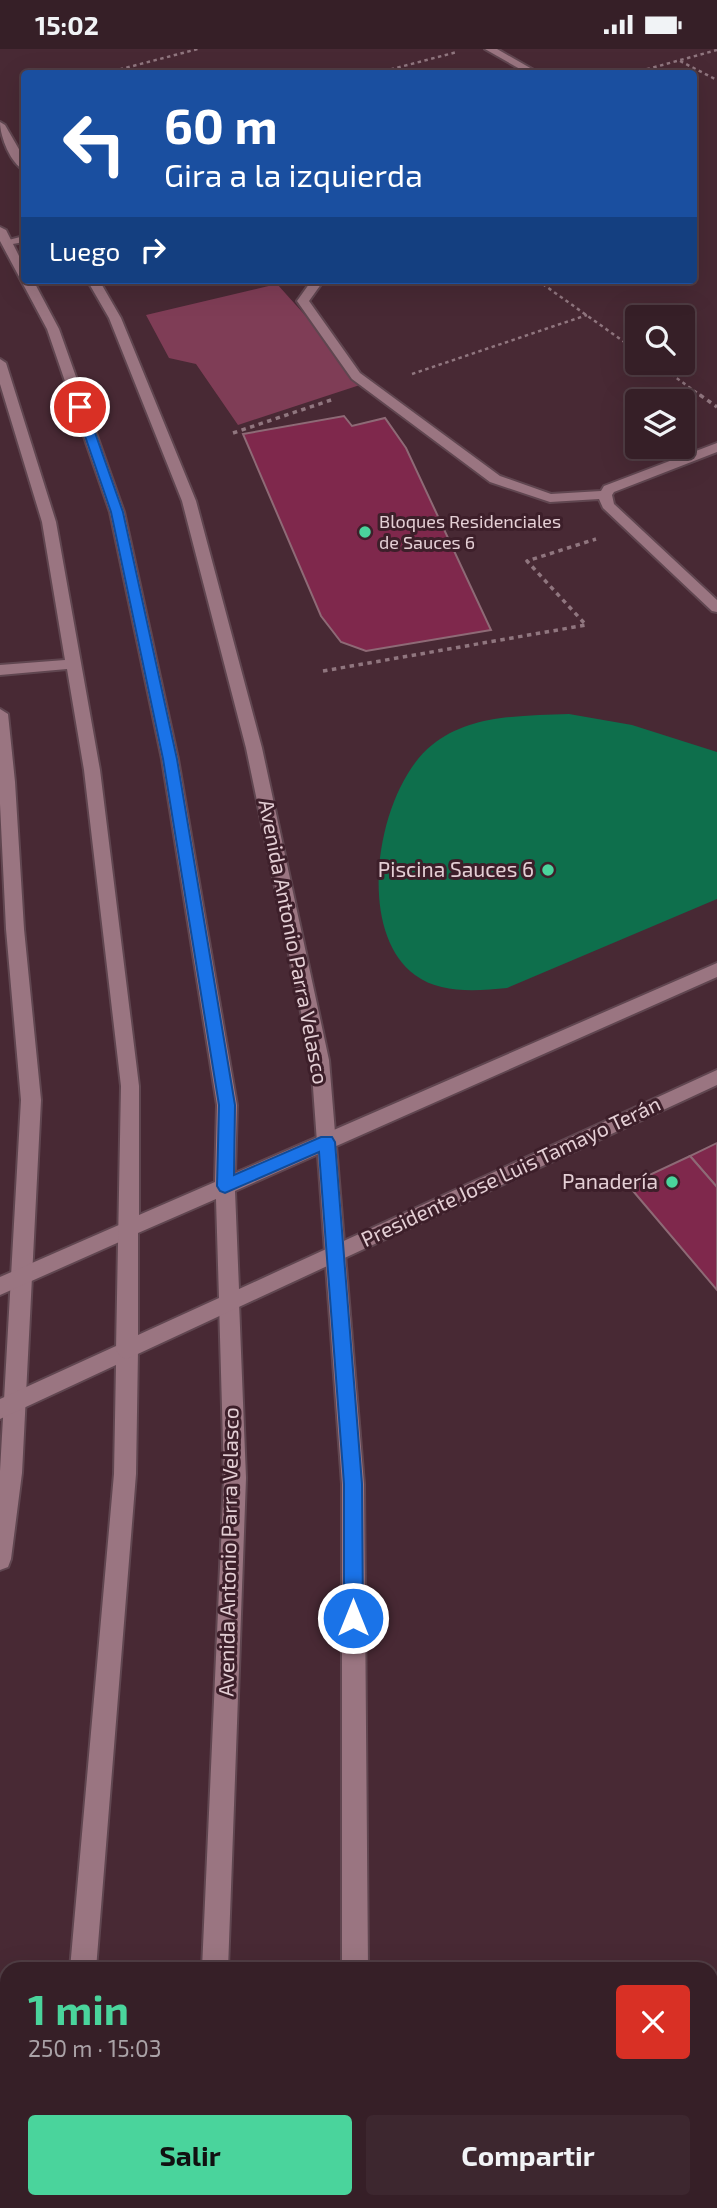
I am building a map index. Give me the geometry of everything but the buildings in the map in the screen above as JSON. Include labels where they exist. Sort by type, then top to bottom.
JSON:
[{"type":"street","points":[[491,49],[529,70]]},
{"type":"street","points":[[0,125],[21,162]]},
{"type":"street","name":"Avenida Antonio Parra Velasco","points":[[0,230],[21,269]]},
{"type":"street","points":[[7,242],[21,240]]},
{"type":"street","name":"Avenida Antonio Parra Velasco","points":[[29,284],[52,329],[117,512],[170,759],[227,1105],[225,1186],[235,1478],[215,1962]]},
{"type":"street","name":"Avenida Antonio Parra Velasco","points":[[95,284],[115,318],[189,501],[254,748],[320,1060],[353,1484],[355,1962]]},
{"type":"street","points":[[315,284],[303,300],[356,376],[495,479],[550,498],[605,495]]},
{"type":"street","points":[[0,363],[49,522],[92,770],[130,1086],[125,1474],[84,1962]]},
{"type":"street","points":[[605,495],[609,489],[717,447]]},
{"type":"street","points":[[605,495],[608,505],[717,608]]},
{"type":"street","points":[[0,670],[72,664]]},
{"type":"street","points":[[0,714],[8,782],[15,929],[31,1100],[21,1276],[7,1405],[11,1473],[0,1559]]},
{"type":"street","points":[[0,1286],[717,970]]},
{"type":"street","name":"Presidente Jose Luis Tamayo Terán","points":[[7,1405],[717,1077]]},
{"type":"path","points":[[118,70],[198,49]]},
{"type":"path","points":[[645,70],[717,50]]},
{"type":"path","points":[[389,70],[456,53]]},
{"type":"path","points":[[680,61],[717,80]]},
{"type":"path","points":[[543,284],[625,342]]},
{"type":"path","points":[[672,375],[717,407]]},
{"type":"path","points":[[323,671],[586,625],[527,561],[632,527]]},
{"type":"shaded area","points":[[277,284],[366,383],[238,425],[196,364],[169,358],[146,315]]},
{"type":"shaded area","name":"Piscina Sauces 6","points":[[569,714],[632,725],[717,752],[717,899],[507,988],[459,990],[425,981],[415,975],[396,954],[384,926],[379,893],[380,859],[387,825],[398,793],[413,765],[432,745],[463,727],[498,719]]},
{"type":"place","name":"Bloques Residenciales de Sauces 6","points":[[365,532]]},
{"type":"place","name":"Piscina Sauces 6","points":[[548,870]]},
{"type":"place","name":"Panadería","points":[[672,1182]]},
{"type":"route","points":[[80,407],[117,512],[170,759],[227,1105],[225,1186],[327,1142],[353,1484],[353,1618]]}]
